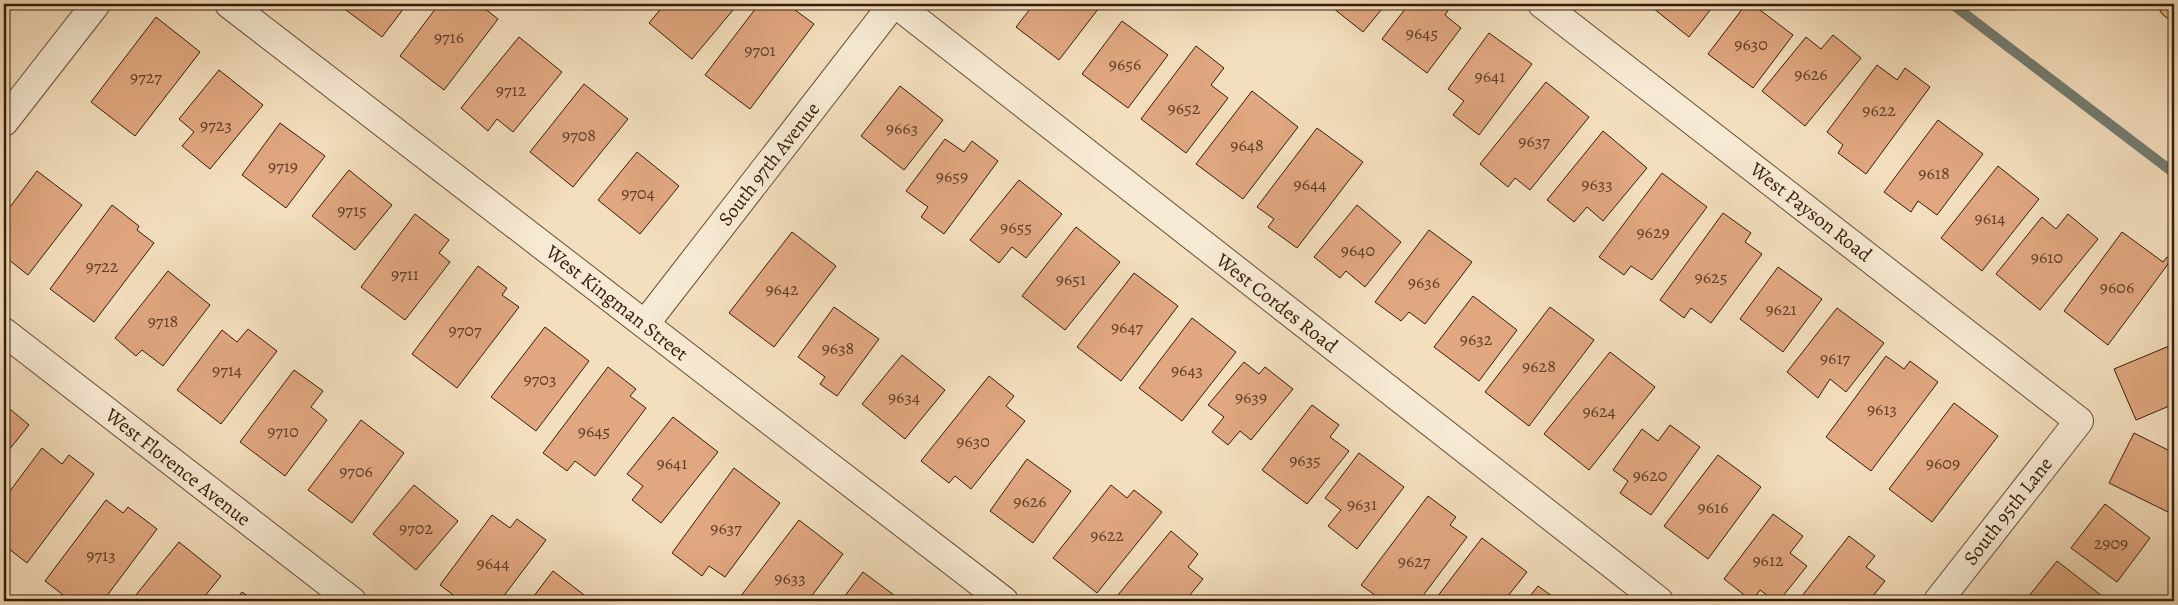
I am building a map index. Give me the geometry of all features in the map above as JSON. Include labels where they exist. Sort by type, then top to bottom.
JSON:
[{"type":"street","points":[[4,122],[96,4]]},
{"type":"street","name":"West Kingman Street","points":[[229,4],[1004,601]]},
{"type":"street","name":"South 97th Avenue","points":[[645,324],[894,4]]},
{"type":"street","name":"West Cordes Road","points":[[894,4],[1659,601]]},
{"type":"street","name":"West Payson Road","points":[[1542,4],[2079,421]]},
{"type":"street","name":"West Florence Avenue","points":[[4,332],[352,601]]},
{"type":"street","name":"South 95th Lane","points":[[1938,601],[2079,421]]},
{"type":"building","points":[[4,4],[14,4],[4,17]]},
{"type":"building","points":[[338,4],[407,4],[382,37]]},
{"type":"building","points":[[439,4],[479,4],[498,19],[444,90],[400,56]]},
{"type":"building","points":[[665,4],[738,4],[692,59],[649,23]]},
{"type":"building","points":[[759,4],[787,4],[814,24],[750,109],[705,75]]},
{"type":"building","points":[[1034,4],[1102,4],[1059,60],[1016,27]]},
{"type":"building","points":[[1328,4],[1386,4],[1363,32]]},
{"type":"building","points":[[1409,4],[1448,4],[1451,6],[1445,15],[1461,28],[1427,73],[1382,39]]},
{"type":"building","points":[[1648,4],[1715,4],[1689,37]]},
{"type":"building","points":[[1746,4],[1752,4],[1793,35],[1753,88],[1708,54]]},
{"type":"building","points":[[156,17],[200,52],[135,136],[91,102]]},
{"type":"building","points":[[1122,21],[1168,55],[1128,108],[1082,74]]},
{"type":"building","points":[[1489,33],[1532,64],[1479,135],[1453,115],[1464,101],[1448,89]]},
{"type":"building","points":[[1833,35],[1861,58],[1805,126],[1762,91],[1806,37],[1821,49]]},
{"type":"building","points":[[519,37],[562,72],[513,132],[497,119],[488,131],[461,108]]},
{"type":"building","points":[[1196,46],[1224,68],[1211,85],[1228,98],[1186,153],[1141,119]]},
{"type":"building","points":[[1877,65],[1897,80],[1905,68],[1930,87],[1866,174],[1838,153],[1843,145],[1827,132]]},
{"type":"building","points":[[219,70],[263,105],[210,169],[182,146],[194,132],[179,119]]},
{"type":"building","points":[[1546,82],[1589,117],[1530,190],[1515,178],[1508,187],[1480,164]]},
{"type":"building","points":[[584,84],[628,119],[573,187],[530,152]]},
{"type":"building","points":[[900,86],[943,120],[904,170],[861,136]]},
{"type":"building","points":[[1252,91],[1298,127],[1243,199],[1196,164]]},
{"type":"building","points":[[1938,120],[1983,154],[1937,215],[1918,201],[1911,212],[1884,192]]},
{"type":"building","points":[[280,123],[325,156],[286,208],[242,175]]},
{"type":"building","points":[[1317,128],[1363,162],[1297,248],[1268,227],[1274,219],[1257,207]]},
{"type":"building","points":[[1603,131],[1647,168],[1603,221],[1587,207],[1574,222],[1547,200]]},
{"type":"building","points":[[945,139],[964,152],[972,141],[998,161],[944,234],[921,217],[928,207],[906,191]]},
{"type":"building","points":[[637,152],[679,186],[640,234],[598,200]]},
{"type":"building","points":[[1998,166],[2039,199],[1982,271],[1941,238]]},
{"type":"building","points":[[349,170],[392,205],[355,250],[312,216]]},
{"type":"building","points":[[37,171],[82,205],[28,275],[4,256],[4,215]]},
{"type":"building","points":[[1662,173],[1707,207],[1652,280],[1631,266],[1624,275],[1599,257]]},
{"type":"building","points":[[1019,180],[1062,214],[1026,258],[1012,247],[999,263],[970,240]]},
{"type":"building","points":[[112,205],[139,226],[137,230],[154,243],[94,322],[50,289]]},
{"type":"building","points":[[1357,205],[1401,242],[1365,287],[1346,271],[1340,278],[1314,257]]},
{"type":"building","points":[[1723,213],[1751,233],[1745,242],[1762,254],[1711,323],[1691,308],[1684,318],[1660,300]]},
{"type":"building","points":[[415,214],[449,240],[439,253],[450,262],[405,320],[361,287]]},
{"type":"building","points":[[2068,214],[2098,239],[2040,310],[1996,274],[2042,217],[2056,229]]},
{"type":"building","points":[[1076,227],[1120,262],[1065,330],[1022,296]]},
{"type":"building","points":[[1429,230],[1472,262],[1425,324],[1409,312],[1401,321],[1375,302]]},
{"type":"building","points":[[792,232],[836,266],[774,347],[729,313]]},
{"type":"building","points":[[2122,232],[2163,262],[2167,257],[2171,260],[2108,345],[2064,311]]},
{"type":"building","points":[[478,266],[507,288],[502,295],[519,307],[457,388],[412,354]]},
{"type":"building","points":[[1778,267],[1822,299],[1783,352],[1740,319]]},
{"type":"building","points":[[168,271],[210,305],[163,366],[142,350],[136,356],[115,338]]},
{"type":"building","points":[[1134,273],[1178,306],[1121,381],[1077,347]]},
{"type":"building","points":[[1473,296],[1517,330],[1479,381],[1434,347]]},
{"type":"building","points":[[834,307],[879,339],[837,396],[820,384],[825,377],[798,357]]},
{"type":"building","points":[[1550,307],[1594,340],[1529,426],[1485,392]]},
{"type":"building","points":[[1837,308],[1884,343],[1846,392],[1830,379],[1818,398],[1787,372]]},
{"type":"building","points":[[1192,318],[1236,352],[1182,421],[1139,388]]},
{"type":"building","points":[[545,327],[589,361],[536,431],[491,397]]},
{"type":"building","points":[[248,329],[277,351],[221,424],[177,390],[222,330],[237,342]]},
{"type":"building","points":[[2174,344],[2174,404],[2136,420],[2114,369]]},
{"type":"building","points":[[1610,352],[1655,387],[1589,470],[1544,434]]},
{"type":"building","points":[[902,355],[945,390],[905,439],[862,404]]},
{"type":"building","points":[[1886,356],[1904,369],[1910,361],[1938,382],[1871,471],[1826,437]]},
{"type":"building","points":[[1244,362],[1259,374],[1265,367],[1293,389],[1251,440],[1240,431],[1228,445],[1212,432],[1224,417],[1208,405]]},
{"type":"building","points":[[608,367],[636,389],[630,396],[646,408],[595,476],[575,461],[567,471],[543,453]]},
{"type":"building","points":[[294,370],[323,391],[311,407],[327,420],[285,476],[240,442]]},
{"type":"building","points":[[989,376],[1014,396],[1006,406],[1025,421],[971,489],[955,476],[949,483],[921,461]]},
{"type":"building","points":[[1954,403],[1998,436],[1932,522],[1889,489]]},
{"type":"building","points":[[4,404],[29,425],[4,456]]},
{"type":"building","points":[[1312,405],[1339,425],[1330,437],[1349,451],[1307,504],[1262,470]]},
{"type":"building","points":[[673,417],[718,452],[661,523],[632,500],[643,486],[627,474]]},
{"type":"building","points":[[361,420],[404,453],[352,523],[308,490]]},
{"type":"building","points":[[1670,425],[1700,447],[1651,515],[1620,493],[1628,481],[1613,470],[1642,429],[1658,441]]},
{"type":"building","points":[[2134,433],[2174,453],[2174,515],[2109,483]]},
{"type":"building","points":[[42,448],[62,464],[69,455],[94,474],[27,563],[4,545],[4,499]]},
{"type":"building","points":[[1359,453],[1404,487],[1357,549],[1328,526],[1341,510],[1325,498]]},
{"type":"building","points":[[1718,455],[1761,487],[1708,559],[1664,526]]},
{"type":"building","points":[[1027,459],[1071,491],[1033,543],[990,511]]},
{"type":"building","points":[[734,468],[780,503],[725,577],[709,566],[702,576],[672,553]]},
{"type":"building","points":[[414,485],[458,521],[416,570],[373,534]]},
{"type":"building","points":[[1111,485],[1127,498],[1134,490],[1162,512],[1097,593],[1053,558]]},
{"type":"building","points":[[1428,496],[1456,517],[1450,525],[1467,537],[1419,601],[1383,601],[1361,585]]},
{"type":"building","points":[[106,500],[123,513],[128,507],[157,529],[103,601],[71,601],[45,581]]},
{"type":"building","points":[[2105,504],[2150,538],[2117,582],[2071,548]]},
{"type":"building","points":[[1773,514],[1803,536],[1790,553],[1807,566],[1779,601],[1775,601],[1760,590],[1752,601],[1724,579]]},
{"type":"building","points":[[492,515],[510,528],[517,519],[546,540],[500,601],[453,601],[456,597],[440,585]]},
{"type":"building","points":[[799,520],[843,554],[808,601],[737,601]]},
{"type":"building","points":[[1171,531],[1198,554],[1188,567],[1203,579],[1185,601],[1113,601]]},
{"type":"building","points":[[1849,536],[1875,556],[1866,567],[1885,581],[1869,601],[1798,601]]},
{"type":"building","points":[[1482,538],[1527,572],[1504,601],[1434,601]]},
{"type":"building","points":[[179,542],[221,576],[201,601],[131,601]]},
{"type":"building","points":[[2057,561],[2102,596],[2098,601],[2025,601]]},
{"type":"building","points":[[553,571],[592,601],[530,601]]},
{"type":"building","points":[[863,572],[902,601],[841,601]]},
{"type":"building","points":[[1538,586],[1559,601],[1526,601]]},
{"type":"building","points":[[242,592],[255,601],[235,601]]},
{"type":"waterway","points":[[1952,4],[2174,173]]}]
